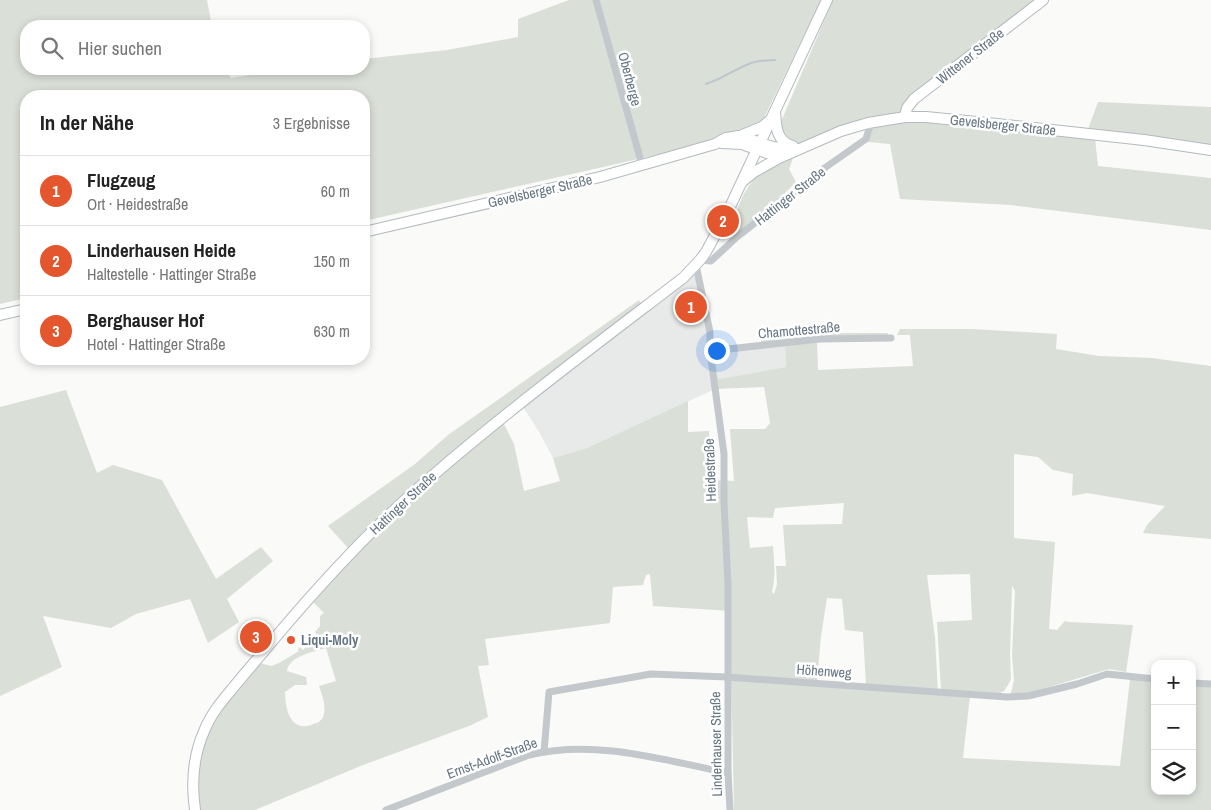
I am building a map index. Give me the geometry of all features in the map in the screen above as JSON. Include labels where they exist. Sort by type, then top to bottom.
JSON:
[{"type":"main road","name":"Hattinger Straße","points":[[195,810],[192,792],[197,751],[205,728],[218,705],[286,624],[359,543],[430,477],[472,442],[683,278],[698,263],[712,242],[827,0]]},
{"type":"main road","name":"Wittener Straße","points":[[905,116],[908,106],[914,99],[1042,0]]},
{"type":"main road","points":[[745,173],[746,157],[735,140],[762,127],[773,115]]},
{"type":"main road","points":[[773,115],[780,138],[790,145],[803,147]]},
{"type":"main road","name":"Gevelsberger Straße","points":[[740,184],[768,163],[841,131],[868,123],[905,116],[935,117],[1144,140],[1211,150]]},
{"type":"main road","name":"Gevelsberger Straße","points":[[370,231],[584,181],[735,140],[742,144],[758,146],[803,147]]},
{"type":"main road","name":"Gevelsberger Straße","points":[[758,146],[770,154],[784,156]]},
{"type":"main road","points":[[0,315],[20,310]]},
{"type":"street","name":"Oberberge","points":[[596,0],[642,165]]},
{"type":"street","name":"Hattinger Straße","points":[[698,263],[711,261],[730,243],[819,173],[866,139],[869,129],[868,123]]},
{"type":"street","name":"Heidestraße","points":[[698,263],[710,332],[710,351],[724,454],[728,585],[727,677]]},
{"type":"street","name":"Chamottestraße","points":[[710,351],[820,339],[891,338]]},
{"type":"street","name":"Höhenweg","points":[[544,752],[549,692],[651,674],[727,677],[1007,697],[1028,696],[1077,684],[1107,674],[1151,679]]},
{"type":"street","name":"Linderhauser Straße","points":[[727,677],[730,810]]},
{"type":"street","points":[[1196,683],[1211,684]]},
{"type":"street","name":"Ernst-Adolf-Straße","points":[[386,810],[529,755],[544,752],[583,749],[618,751],[728,773]]},
{"type":"shaded area","points":[[0,0],[207,0],[211,20],[20,20],[20,75],[229,75],[231,78],[249,75],[370,75],[370,58],[447,50],[518,37],[518,19],[569,0],[821,0],[764,118],[754,127],[687,148],[370,220],[370,90],[20,90],[20,299],[0,304]]},
{"type":"shaded area","points":[[833,0],[1039,0],[900,114],[865,119],[800,144],[792,144],[784,138],[780,124]]},
{"type":"shaded area","points":[[1098,102],[1211,107],[1211,146],[1087,132]]},
{"type":"shaded area","points":[[910,122],[933,122],[1095,138],[1098,166],[1211,178],[1211,230],[1011,205],[900,199],[890,144],[868,142],[867,140],[872,126]]},
{"type":"shaded area","points":[[793,158],[789,169],[796,182],[777,201],[729,239],[740,203],[754,179]]},
{"type":"shaded area","points":[[698,271],[710,351],[785,343],[786,367],[715,380],[715,389],[587,448],[553,458],[523,407]]},
{"type":"shaded area","points":[[639,300],[642,305],[471,437],[429,472],[348,548],[328,526],[415,464],[448,435]]},
{"type":"shaded area","points":[[900,329],[972,329],[1057,334],[1056,349],[1099,356],[1152,358],[1211,366],[1211,539],[1143,533],[1147,525],[1165,506],[1087,493],[1072,496],[1073,474],[1053,470],[1038,457],[1014,454],[1014,538],[1055,542],[1049,629],[1057,630],[1065,621],[1133,625],[1126,672],[1109,669],[1010,697],[1014,680],[1012,655],[1015,591],[1012,586],[1011,679],[1004,691],[988,694],[941,690],[937,622],[972,620],[970,574],[927,575],[935,638],[938,693],[970,696],[963,758],[1120,766],[1130,679],[1151,682],[1151,795],[1196,795],[1196,684],[1211,686],[1211,810],[734,810],[730,611],[653,606],[650,574],[646,575],[643,585],[613,587],[610,623],[485,639],[489,665],[478,666],[488,717],[469,726],[363,765],[255,810],[199,810],[197,791],[202,748],[210,725],[221,709],[260,663],[271,666],[299,651],[299,647],[303,650],[317,635],[315,632],[320,626],[320,616],[324,613],[312,601],[343,565],[424,488],[503,422],[514,444],[524,491],[560,481],[553,458],[587,448],[688,401],[688,432],[709,431],[710,480],[734,481],[730,429],[765,429],[770,423],[764,387],[715,389],[714,380],[786,367],[785,343],[817,342],[818,370],[913,366],[910,335],[897,335]],"holes":[[[844,503],[842,524],[783,525],[786,566],[776,566],[777,584],[774,594],[772,592],[774,575],[773,546],[750,548],[747,517],[773,518],[775,508]],[[827,598],[842,599],[845,630],[863,632],[866,686],[817,681]],[[326,648],[336,681],[319,686],[323,697],[323,717],[311,725],[298,725],[290,717],[286,705],[285,692],[295,685],[307,685],[306,677],[287,671],[292,662],[297,658]]]},
{"type":"shaded area","points":[[822,333],[888,333],[888,336],[762,344],[760,336],[764,335],[765,339]]},
{"type":"shaded area","points":[[66,390],[97,473],[113,465],[162,480],[216,579],[261,547],[273,561],[227,599],[239,622],[208,643],[190,599],[136,614],[111,628],[43,616],[62,667],[0,696],[0,407]]},
{"type":"waterway","points":[[706,84],[751,63],[775,60]]},
{"type":"place","name":"Linderhausen Heide","points":[[723,221]]},
{"type":"place","name":"Flugzeug","points":[[691,307]]},
{"type":"place","name":"Berghauser Hof","points":[[256,637]]},
{"type":"place","name":"Liqui-Moly","points":[[291,640]]}]
